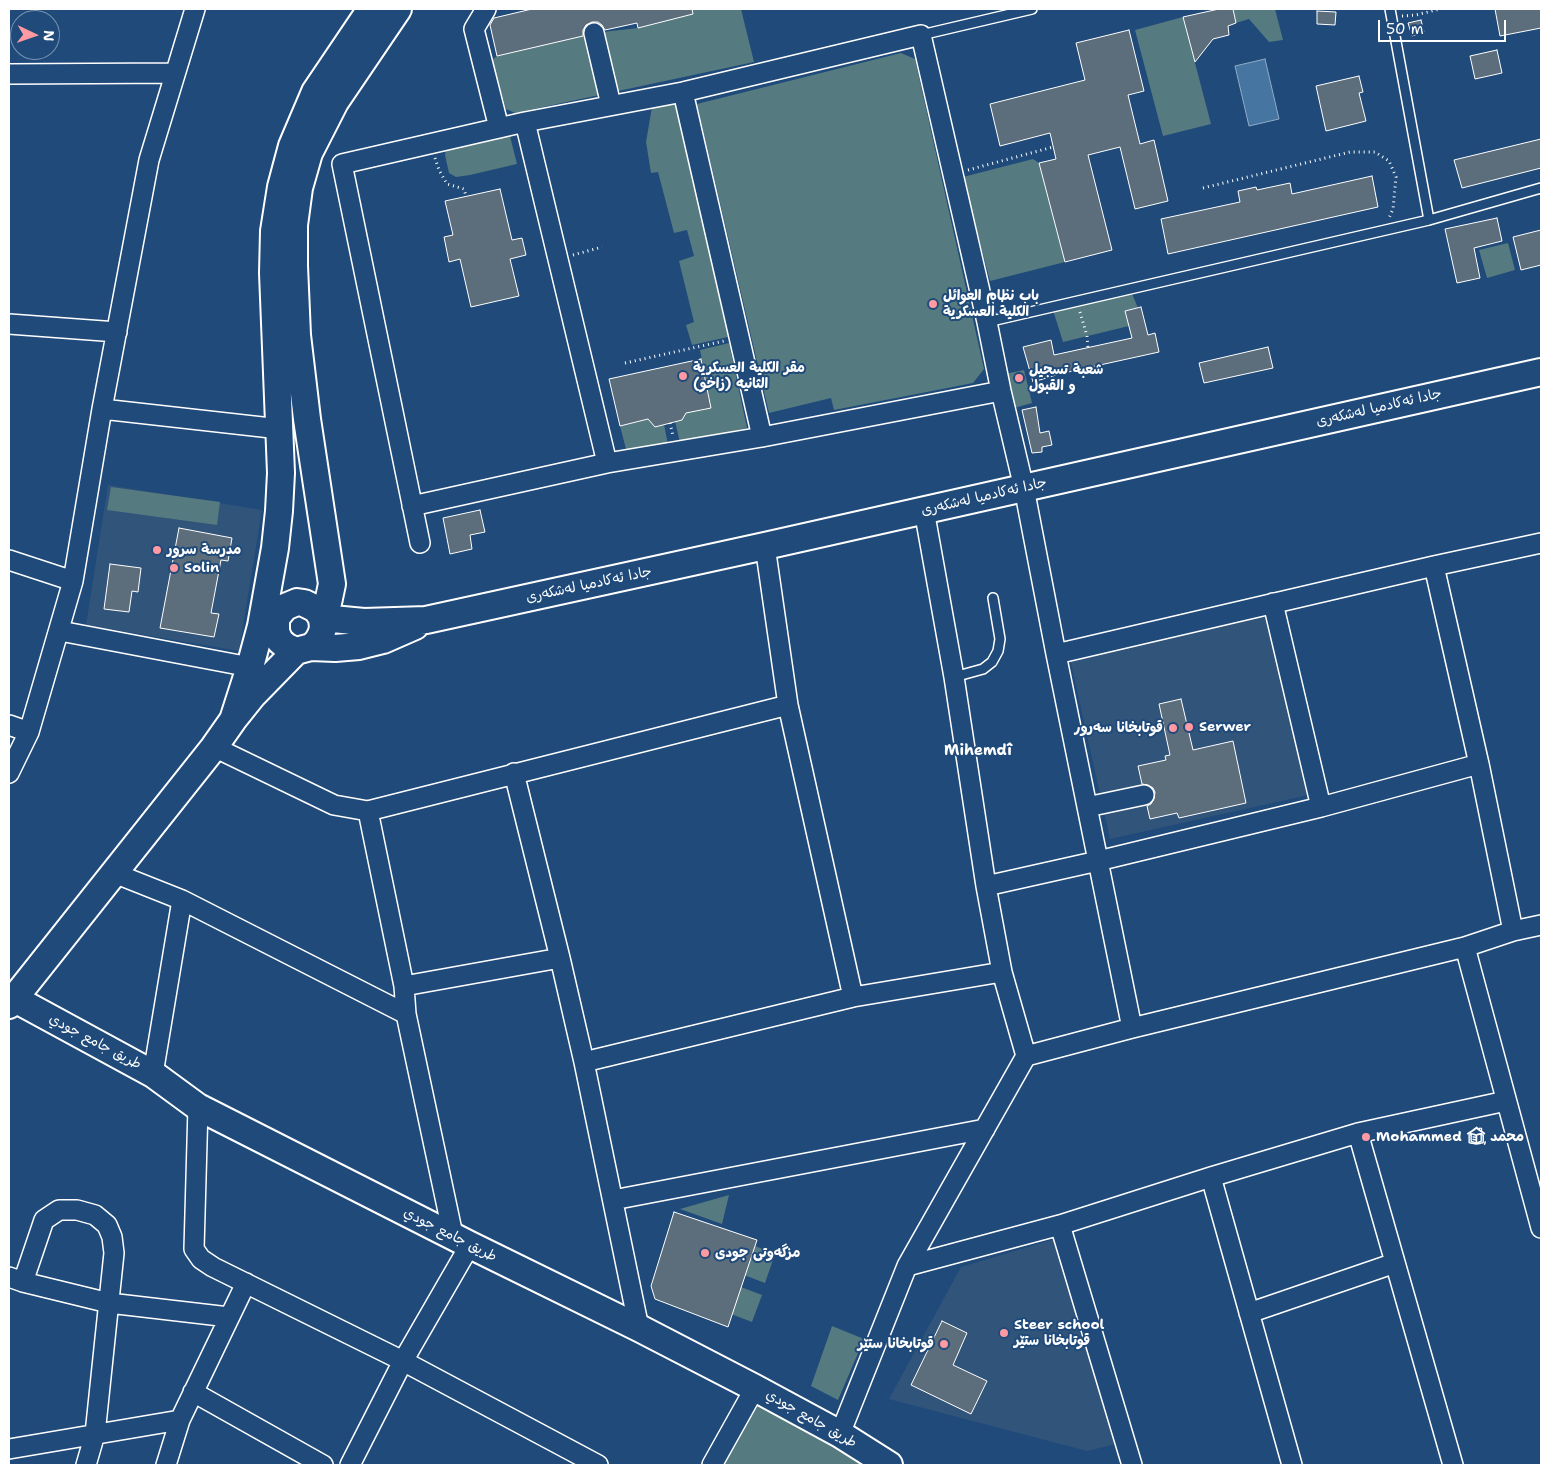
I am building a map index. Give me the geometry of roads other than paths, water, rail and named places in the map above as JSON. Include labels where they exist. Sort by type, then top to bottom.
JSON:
[{"type":"main road","points":[[232,720],[250,667],[261,626],[275,548],[282,473],[273,273],[274,231],[281,187],[292,146],[315,92],[371,9]]},
{"type":"main road","points":[[321,616],[328,603],[332,584],[307,419],[297,335],[294,226],[300,188],[309,152],[335,102],[398,9]]},
{"type":"main road","name":"جادا ئه‌كادميا له‌شكه‌رى","points":[[426,620],[1541,372]]},
{"type":"main road","points":[[268,585],[276,600],[276,625],[280,641],[287,647],[304,649],[359,646],[405,632],[426,620]]},
{"type":"main road","points":[[12,1002],[253,695],[304,649],[317,642],[323,628],[321,616],[310,605],[297,602],[285,607],[250,667]]},
{"type":"main road","points":[[321,616],[371,622],[426,620]]},
{"type":"main road","name":"طريق جامع جودي","points":[[12,1002],[153,1074],[198,1107],[755,1388],[840,1434],[889,1465]]},
{"type":"street","points":[[9,773],[29,732],[60,631],[73,581],[102,409],[149,160],[195,9]]},
{"type":"street","points":[[486,9],[474,29],[499,128]]},
{"type":"street","points":[[594,33],[611,105]]},
{"type":"street","points":[[420,543],[342,164],[525,122],[683,92],[921,35],[1024,488],[1132,1028]]},
{"type":"street","points":[[9,74],[176,73]]},
{"type":"street","points":[[683,92],[762,437]]},
{"type":"street","points":[[525,122],[606,464]]},
{"type":"street","points":[[9,324],[117,332]]},
{"type":"street","points":[[412,506],[606,464],[762,437],[1001,391]]},
{"type":"street","points":[[102,409],[280,429]]},
{"type":"street","points":[[840,1434],[907,1266],[1026,1056],[1002,972],[986,886],[954,677],[924,510]]},
{"type":"street","points":[[1056,654],[1541,543]]},
{"type":"street","points":[[765,546],[788,705],[853,997]]},
{"type":"street","points":[[9,560],[73,581]]},
{"type":"street","points":[[1434,566],[1479,764],[1513,931]]},
{"type":"street","points":[[1273,603],[1321,807]]},
{"type":"street","points":[[60,631],[250,667]]},
{"type":"street","points":[[214,747],[334,805],[368,810],[788,705]]},
{"type":"street","points":[[9,725],[29,732]]},
{"type":"street","points":[[986,886],[1321,807],[1479,764]]},
{"type":"street","points":[[514,773],[584,1062],[639,1328]]},
{"type":"street","points":[[1087,806],[1144,795]]},
{"type":"street","points":[[350,1465],[462,1240],[406,1014],[404,986],[368,810]]},
{"type":"street","points":[[114,873],[182,900],[406,1014]]},
{"type":"street","points":[[153,1074],[182,900]]},
{"type":"street","points":[[1026,1056],[1132,1028],[1465,947],[1513,931],[1541,925]]},
{"type":"street","points":[[1465,947],[1541,1228]]},
{"type":"street","points":[[404,986],[560,958]]},
{"type":"street","points":[[584,1062],[853,997],[1002,972]]},
{"type":"street","points":[[907,1266],[1060,1225],[1358,1133],[1506,1101]]},
{"type":"street","points":[[198,1107],[194,1249],[201,1259],[213,1267],[403,1360],[598,1465]]},
{"type":"street","points":[[613,1200],[985,1129]]},
{"type":"street","points":[[1358,1133],[1453,1465]]},
{"type":"street","points":[[1211,1177],[1292,1465]]},
{"type":"street","points":[[86,1465],[95,1434],[109,1303],[114,1253],[112,1238],[106,1225],[96,1215],[77,1210],[60,1210],[44,1220],[16,1279],[109,1303],[229,1317]]},
{"type":"street","points":[[1060,1225],[1132,1465]]},
{"type":"street","points":[[1249,1313],[1395,1263]]},
{"type":"street","points":[[166,1465],[180,1420],[246,1283]]},
{"type":"street","points":[[712,1465],[755,1388]]},
{"type":"street","points":[[193,1392],[322,1465]]},
{"type":"street","points":[[10,1453],[95,1434],[180,1420]]},
{"type":"lane","points":[[921,35],[1032,9]]},
{"type":"lane","points":[[1390,9],[1429,220]]},
{"type":"lane","points":[[987,322],[1429,220],[1541,188]]},
{"type":"lane","points":[[954,677],[984,669],[992,662],[998,650],[1000,639],[994,598]]},
{"type":"place","name":"باب نظام العوائل الكلية العسكرية","points":[[933,304]]},
{"type":"place","name":"مقر الكلية العسكرية الثانيه (زاخو)","points":[[683,376]]},
{"type":"place","name":"شعبة تسجيل و القبول","points":[[1019,378]]},
{"type":"place","name":"مدرسة سرور","points":[[157,550]]},
{"type":"place","name":"Solin","points":[[174,568]]},
{"type":"place","name":"Serwer","points":[[1189,727]]},
{"type":"place","name":"قوتابخانا سه‌رور","points":[[1173,728]]},
{"type":"place","name":"Mohammed 🏠 محمد","points":[[1366,1137]]},
{"type":"place","name":"مزگەوتی جودی","points":[[705,1253]]},
{"type":"place","name":"Steer school قوتابخانا ستێر","points":[[1004,1333]]},
{"type":"place","name":"قوتابخانا ستێر","points":[[944,1344]]},
{"type":"district","name":"Mihemdî","points":[[978,751]]}]
